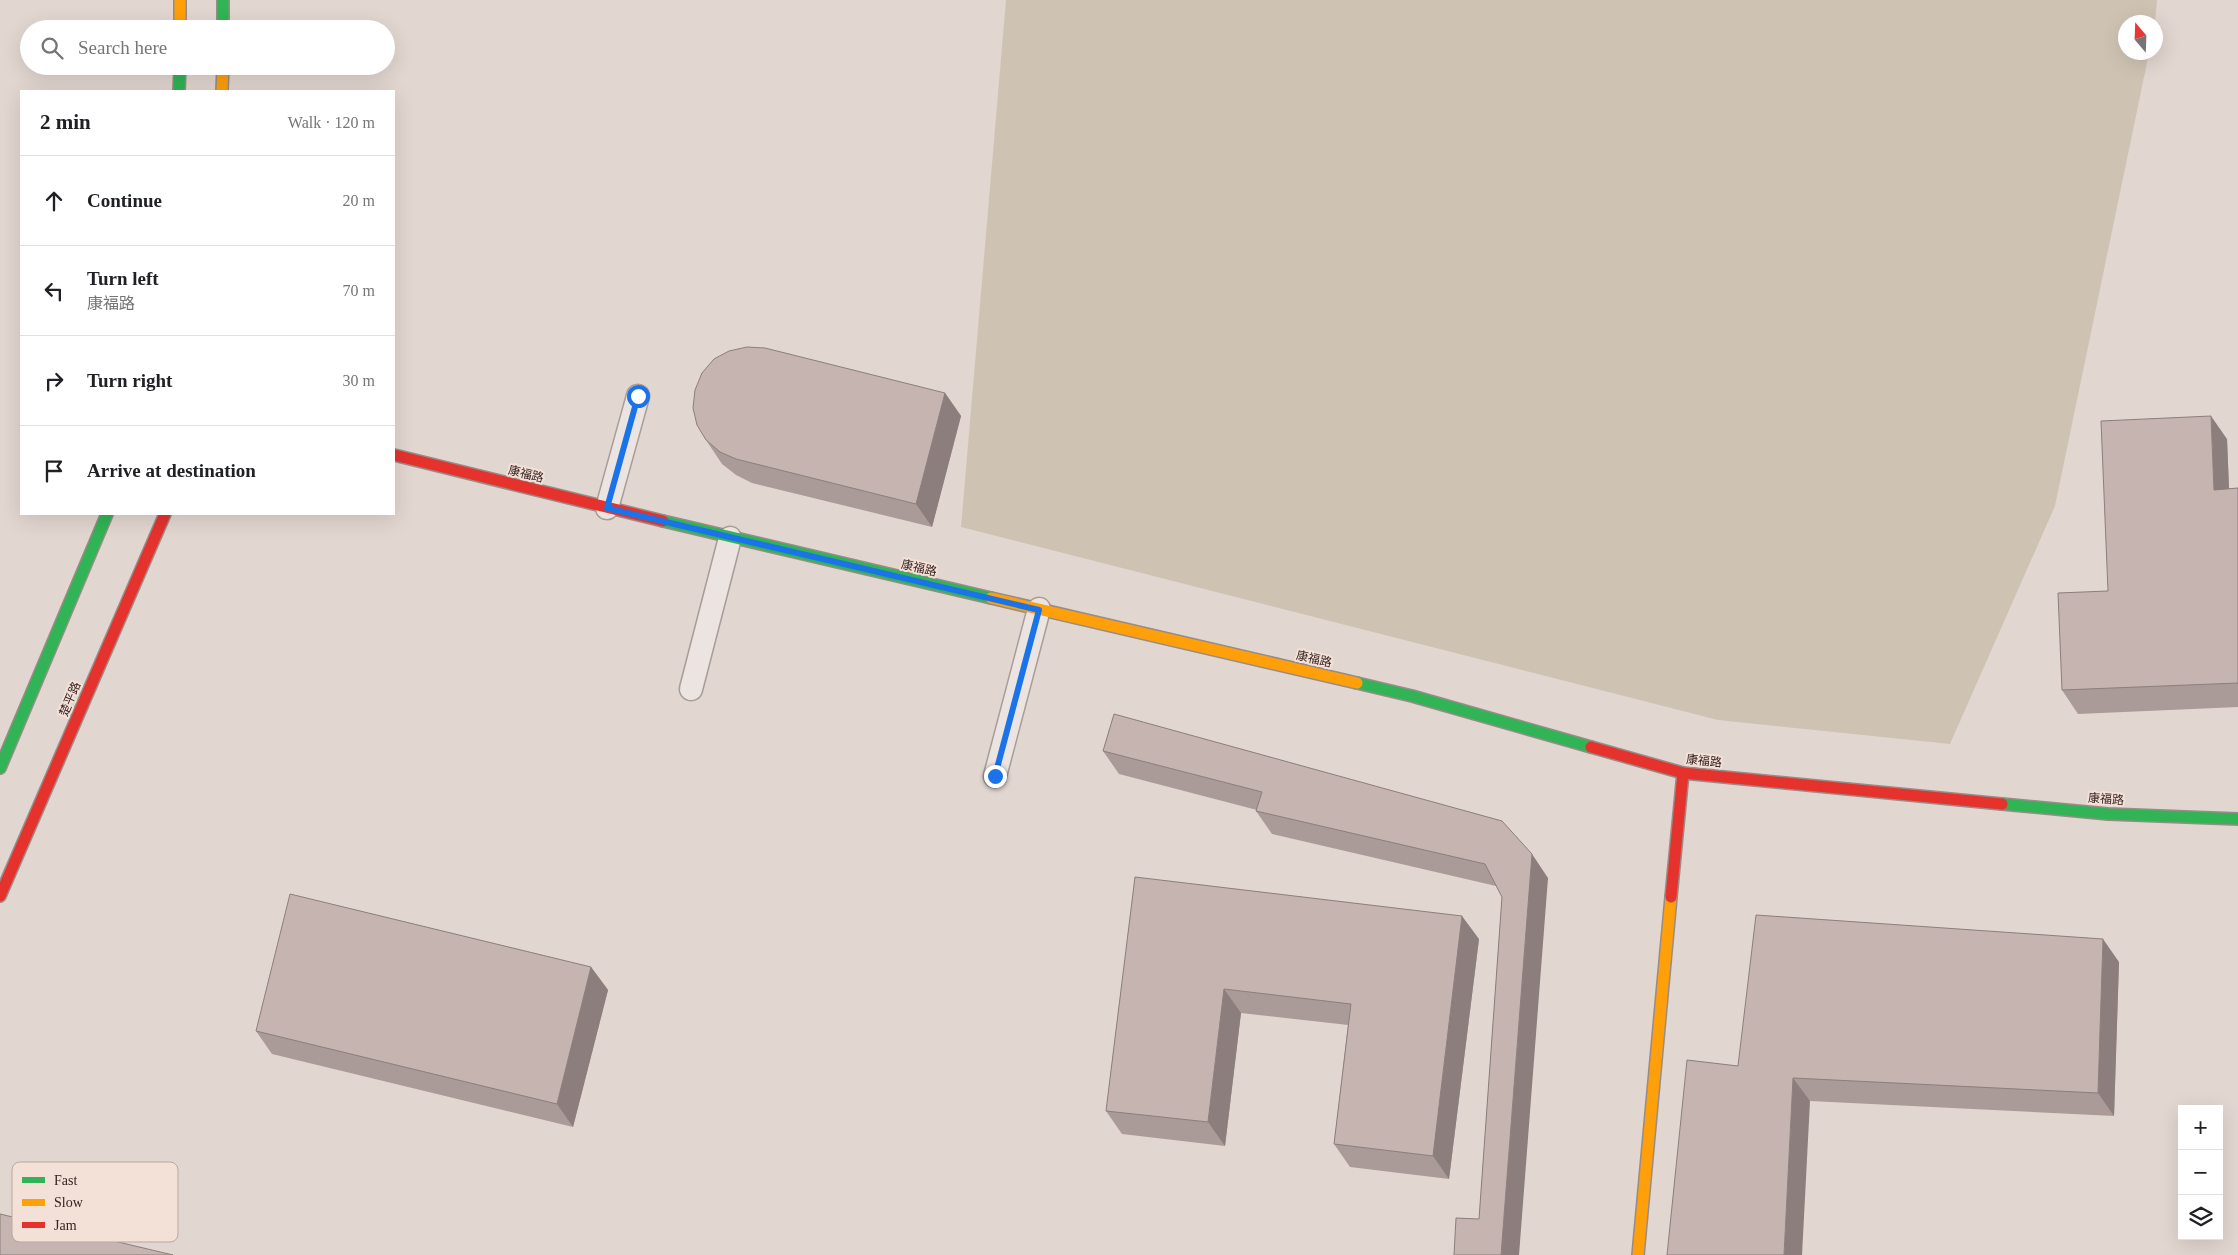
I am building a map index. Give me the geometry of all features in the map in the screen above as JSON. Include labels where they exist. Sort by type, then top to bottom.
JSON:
[{"type":"street","points":[[180,0],[180,20]]},
{"type":"street","points":[[223,0],[223,20]]},
{"type":"street","points":[[179,90],[180,75]]},
{"type":"street","points":[[222,90],[223,75]]},
{"type":"street","name":"康福路","points":[[395,454],[730,538],[1412,696],[1683,773],[2108,814],[2238,819]]},
{"type":"street","points":[[0,768],[107,515]]},
{"type":"street","name":"楚平路","points":[[0,896],[165,515]]},
{"type":"street","points":[[1638,1255],[1683,773]]},
{"type":"lane","points":[[607,508],[638,396]]},
{"type":"lane","points":[[691,689],[730,538]]},
{"type":"lane","points":[[995,776],[1039,610]]},
{"type":"shaded area","points":[[1006,0],[2157,0],[2156,15],[2118,15],[2118,60],[2148,60],[2055,506],[1950,744],[1718,720],[961,527]]},
{"type":"building","points":[[747,347],[765,348],[945,393],[916,504],[736,459],[720,452],[706,440],[697,425],[693,408],[695,390],[702,373],[714,359],[729,351]]},
{"type":"building","points":[[2211,416],[2214,490],[2238,488],[2238,683],[2062,690],[2058,593],[2108,591],[2101,421]]},
{"type":"building","points":[[1114,714],[1502,821],[1532,854],[1501,1255],[1454,1255],[1456,1218],[1479,1219],[1502,897],[1485,864],[1256,811],[1262,792],[1103,751]]},
{"type":"building","points":[[1135,877],[1462,916],[1433,1156],[1334,1144],[1351,1004],[1224,989],[1208,1122],[1106,1111]]},
{"type":"building","points":[[290,894],[591,967],[557,1104],[256,1031]]},
{"type":"building","points":[[1756,915],[2103,939],[2098,1093],[1793,1078],[1784,1255],[1667,1255],[1687,1060],[1738,1066]]},
{"type":"building","points":[[0,1214],[12,1217],[12,1242],[118,1242],[173,1255],[0,1255]]},
{"type":"traffic: fast","points":[[223,0],[223,20]]},
{"type":"traffic: fast","points":[[179,90],[180,75]]},
{"type":"traffic: fast","points":[[0,768],[107,515]]},
{"type":"traffic: fast","points":[[663,521],[991,598]]},
{"type":"traffic: fast","points":[[1357,683],[1412,696],[1591,747]]},
{"type":"traffic: fast","points":[[2002,804],[2108,814],[2238,819]]},
{"type":"traffic: slow","points":[[180,0],[180,20]]},
{"type":"traffic: slow","points":[[222,90],[223,75]]},
{"type":"traffic: slow","points":[[991,598],[1357,683]]},
{"type":"traffic: slow","points":[[1638,1255],[1671,897]]},
{"type":"traffic: jam","points":[[395,455],[663,521]]},
{"type":"traffic: jam","points":[[0,896],[165,515]]},
{"type":"traffic: jam","points":[[1591,747],[1683,773],[2002,804]]},
{"type":"traffic: jam","points":[[1671,897],[1683,773]]},
{"type":"route","points":[[638,396],[607,508],[1039,610],[995,776]]}]
